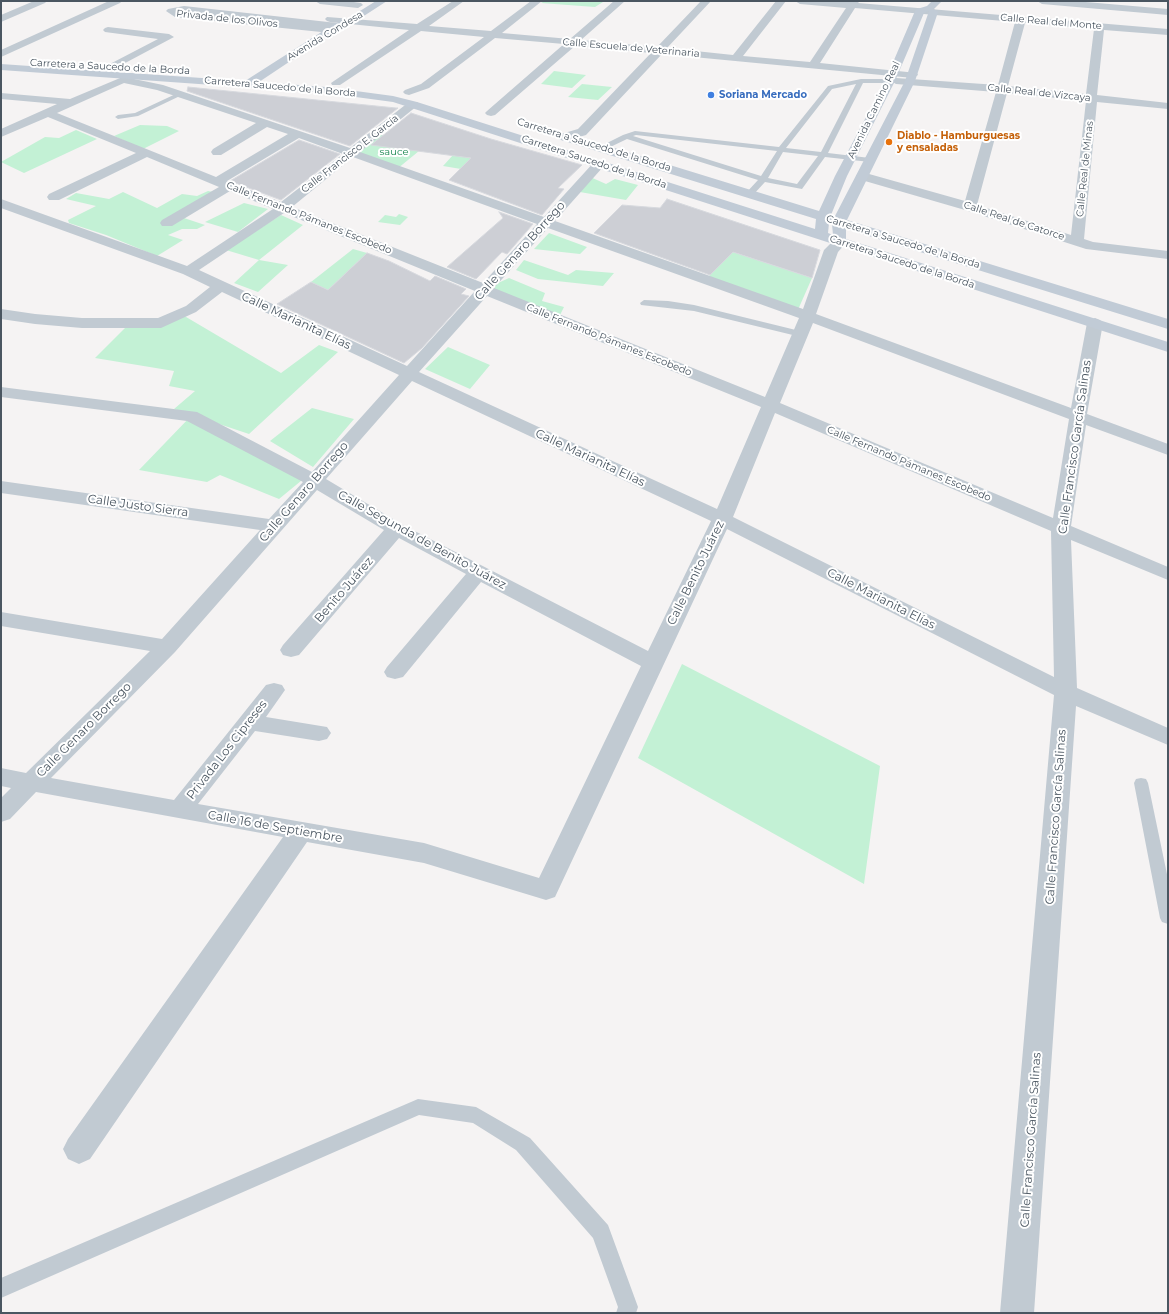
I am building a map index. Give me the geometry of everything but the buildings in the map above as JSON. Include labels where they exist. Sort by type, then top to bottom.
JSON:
[{"type":"street","points":[[1,19],[42,1]]},
{"type":"street","points":[[1,54],[117,1]]},
{"type":"street","points":[[320,1],[361,3]]},
{"type":"street","name":"Avenida Condesa","points":[[260,76],[327,25],[350,21],[382,1]]},
{"type":"street","points":[[336,82],[459,1]]},
{"type":"street","name":"Calle Francisco E. García","points":[[188,271],[282,207],[351,153],[425,86],[537,1]]},
{"type":"street","points":[[491,113],[620,1]]},
{"type":"street","points":[[565,137],[582,132],[706,1]]},
{"type":"street","points":[[736,57],[781,1]]},
{"type":"street","name":"Calle Real del Monte","points":[[800,1],[930,8],[1021,19],[1168,32]]},
{"type":"street","points":[[1042,1],[1104,4],[1168,12]]},
{"type":"street","name":"Avenida Condesa","points":[[246,79],[361,3]]},
{"type":"street","points":[[814,64],[854,3]]},
{"type":"street","name":"Avenida Camino Real","points":[[831,243],[823,217],[841,176],[891,77],[930,8]]},
{"type":"street","name":"Avenida Camino Real","points":[[839,222],[911,78],[930,8]]},
{"type":"street","name":"Privada de los Olivos","points":[[292,23],[184,9],[171,11],[171,13],[175,14],[227,19],[292,23],[327,25]]},
{"type":"street","points":[[227,19],[236,15]]},
{"type":"street","points":[[970,207],[1021,19]]},
{"type":"street","name":"Calle Escuela de Veterinaria","points":[[350,21],[572,43],[814,64],[891,77]]},
{"type":"street","name":"Calle Real de Minas","points":[[1077,241],[1099,26]]},
{"type":"street","points":[[108,30],[169,37],[112,67]]},
{"type":"street","points":[[23,33],[45,34]]},
{"type":"street","name":"Carretera a Saucedo de la Borda","points":[[1,61],[112,67],[246,79],[260,76],[336,82],[411,98],[436,98]]},
{"type":"street","name":"Carretera Saucedo de la Borda","points":[[1,67],[127,78],[232,83],[246,79],[351,93],[411,98],[600,156],[831,243],[1095,323],[1168,347]]},
{"type":"street","name":"Calle Real de Vizcaya","points":[[891,77],[1168,106]]},
{"type":"street","points":[[1,133],[127,78],[159,87],[265,123],[546,222],[805,325],[1078,417],[1168,450]]},
{"type":"street","points":[[1,96],[70,103]]},
{"type":"street","name":"Carretera a Saucedo de la Borda","points":[[478,110],[506,118]]},
{"type":"street","name":"Calle Fernando Pámanes Escobedo","points":[[48,112],[771,405],[1168,574]]},
{"type":"street","points":[[217,152],[265,123]]},
{"type":"street","name":"Carretera a Saucedo de la Borda","points":[[550,132],[565,137],[600,156],[750,193],[1168,324]]},
{"type":"street","points":[[167,223],[297,134]]},
{"type":"street","points":[[54,197],[146,153]]},
{"type":"street","name":"Calle Genaro Borrego","points":[[1,813],[167,647],[314,480],[546,222],[600,156]]},
{"type":"street","name":"Calle Real de Catorce","points":[[862,176],[970,207],[1091,246],[1168,255]]},
{"type":"street","name":"Calle Marianita Elías","points":[[1,203],[188,271],[221,286],[722,519],[1066,692],[1168,737]]},
{"type":"street","points":[[831,243],[839,222]]},
{"type":"street","name":"Calle Benito Juárez","points":[[546,890],[652,663],[722,519],[805,325],[831,243]]},
{"type":"street","points":[[1,314],[35,319],[82,323],[129,324],[161,322],[191,309],[221,286]]},
{"type":"street","name":"Calle Francisco García Salinas","points":[[1017,1313],[1066,692],[1061,529],[1078,417],[1095,323]]},
{"type":"street","name":"Calle Segunda de Benito Juárez","points":[[1,392],[191,416],[314,480],[396,529],[478,573],[652,663]]},
{"type":"street","name":"Calle Justo Sierra","points":[[1,487],[274,526]]},
{"type":"street","name":"Benito Juárez","points":[[292,650],[396,529]]},
{"type":"street","points":[[395,672],[478,573]]},
{"type":"street","points":[[1,619],[167,647]]},
{"type":"street","name":"Privada Los Cipreses","points":[[180,810],[274,690]]},
{"type":"street","points":[[249,722],[319,733]]},
{"type":"street","name":"Calle 16 de Septiembre","points":[[1,777],[424,853],[546,890]]},
{"type":"street","points":[[79,1149],[301,831]]},
{"type":"lane","points":[[750,193],[763,179],[781,150],[830,86],[891,77]]},
{"type":"lane","points":[[625,136],[763,179],[799,187],[822,155],[861,81]]},
{"type":"lane","points":[[118,117],[136,115],[180,94]]},
{"type":"lane","points":[[600,156],[625,136],[635,133],[870,160]]},
{"type":"lane","points":[[644,303],[668,304],[805,325]]},
{"type":"lane","points":[[1141,783],[1168,918]]},
{"type":"lane","points":[[1,1288],[418,1107],[476,1115],[523,1144],[601,1232],[628,1307],[626,1313]]},
{"type":"green space","points":[[545,1],[603,2],[595,7],[541,3]]},
{"type":"green space","points":[[554,71],[586,75],[572,88],[541,84]]},
{"type":"green space","points":[[582,84],[612,87],[598,100],[568,97]]},
{"type":"green space","points":[[140,125],[167,126],[179,131],[143,149],[114,136]]},
{"type":"green space","points":[[76,130],[97,139],[24,173],[1,162],[45,137],[59,138]]},
{"type":"green space","name":"sauce","points":[[374,134],[430,142],[397,169],[351,153]]},
{"type":"green space","points":[[453,155],[471,158],[461,169],[443,166]]},
{"type":"green space","points":[[588,176],[606,184],[615,179],[638,185],[626,200],[574,191]]},
{"type":"green space","points":[[208,191],[213,192],[184,218],[205,225],[197,229],[182,229],[168,235],[183,240],[157,256],[106,235],[69,223],[68,220],[96,206],[66,199],[76,193],[109,199],[123,192],[157,208],[182,194],[197,196]]},
{"type":"green space","points":[[244,203],[268,209],[238,232],[205,222]]},
{"type":"green space","points":[[399,214],[408,217],[400,225],[378,222],[385,215],[396,217]]},
{"type":"green space","points":[[281,215],[303,225],[259,260],[226,250]]},
{"type":"green space","points":[[549,233],[587,247],[580,254],[534,249]]},
{"type":"green space","points":[[353,249],[367,253],[328,290],[311,282]]},
{"type":"green space","points":[[733,252],[812,278],[797,312],[705,280]]},
{"type":"green space","points":[[259,260],[288,265],[258,292],[234,283]]},
{"type":"green space","points":[[524,260],[568,275],[576,270],[614,273],[603,286],[538,279],[516,270]]},
{"type":"green space","points":[[509,278],[545,293],[542,301],[564,307],[558,319],[485,289]]},
{"type":"green space","points":[[181,314],[281,373],[319,345],[338,352],[249,434],[174,409],[195,391],[169,386],[174,371],[95,358],[129,324]]},
{"type":"green space","points":[[448,347],[490,365],[470,389],[425,369]]},
{"type":"green space","points":[[312,408],[354,419],[313,467],[270,441]]},
{"type":"green space","points":[[191,416],[307,476],[279,499],[220,475],[207,482],[139,470]]},
{"type":"green space","points":[[682,664],[880,766],[864,884],[638,758]]},
{"type":"place","name":"Soriana Mercado","points":[[711,95]]},
{"type":"place","name":"Diablo - Hamburguesas y ensaladas","points":[[889,142]]}]
